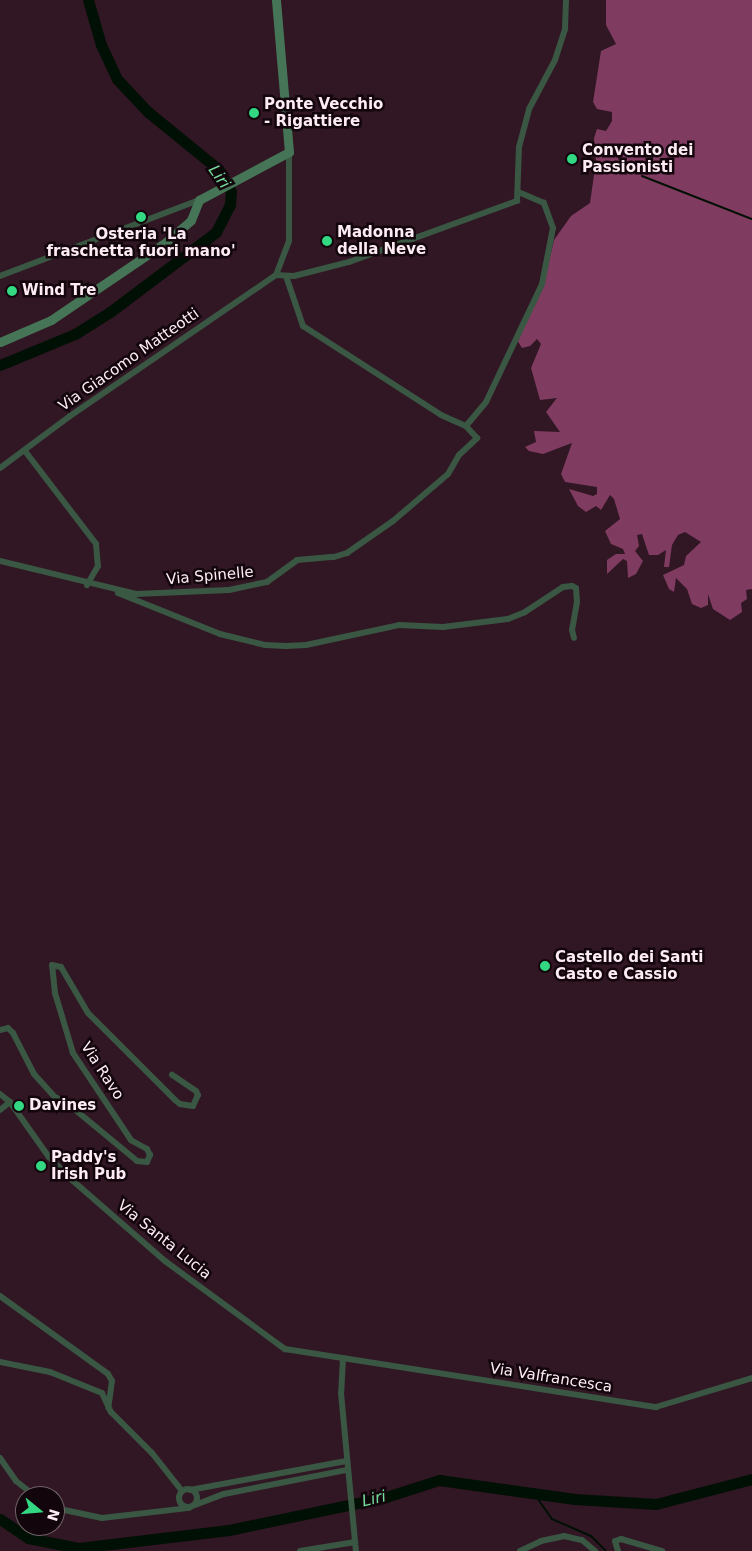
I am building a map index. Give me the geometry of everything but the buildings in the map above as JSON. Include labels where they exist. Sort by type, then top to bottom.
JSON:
[{"type":"street","points":[[276,0],[289,152],[289,241],[276,275],[286,276],[349,262],[517,201],[520,192],[519,147],[529,109],[560,44],[565,29],[566,0]]},
{"type":"street","points":[[0,276],[202,199],[289,152]]},
{"type":"street","points":[[286,276],[303,326],[440,415],[466,426],[486,402],[542,284],[553,228],[544,203],[520,192]]},
{"type":"street","points":[[0,342],[51,320],[166,242],[191,220],[202,199]]},
{"type":"street","name":"Via Giacomo Matteotti","points":[[0,468],[78,410],[276,275]]},
{"type":"street","name":"Via Spinelle","points":[[0,561],[87,585],[136,594],[243,588],[274,579],[297,560],[334,557],[347,553],[393,521],[448,474],[459,455],[477,438],[466,426]]},
{"type":"street","points":[[25,451],[96,544],[99,552],[98,566],[87,585]]},
{"type":"street","points":[[115,591],[220,634],[264,645],[286,646],[306,645],[399,625],[443,627],[508,619],[525,612],[563,587],[572,586],[576,588],[577,602],[572,630],[574,638]]},
{"type":"street","name":"Via Ravo","points":[[0,1030],[8,1028],[13,1033],[34,1074],[55,1097],[67,1103],[136,1161],[147,1162],[150,1155],[147,1149],[131,1140],[73,1054],[55,993],[52,965],[61,967],[88,1014],[175,1100],[180,1104],[193,1106],[198,1096],[196,1091],[172,1075]]},
{"type":"street","name":"Via Santa Lucia","points":[[0,1094],[10,1102],[49,1157],[165,1261],[283,1347],[343,1358]]},
{"type":"street","points":[[0,1110],[10,1102]]},
{"type":"street","points":[[0,1296],[108,1374],[112,1381],[108,1409]]},
{"type":"street","points":[[343,1358],[341,1393],[346,1470],[356,1551]]},
{"type":"street","name":"Via Valfrancesca","points":[[343,1358],[656,1407],[752,1378]]},
{"type":"street","points":[[0,1362],[50,1372],[92,1388],[102,1394],[108,1409],[147,1448],[182,1491]]},
{"type":"street","points":[[0,1458],[16,1481],[22,1486]]},
{"type":"street","points":[[182,1491],[346,1461]]},
{"type":"street","points":[[65,1510],[102,1518],[192,1506],[224,1494],[346,1470]]},
{"type":"street","points":[[190,1490],[197,1496],[192,1506]]},
{"type":"street","points":[[182,1491],[179,1502],[192,1506]]},
{"type":"street","points":[[520,1551],[541,1540],[564,1536],[582,1540],[595,1551]]},
{"type":"street","points":[[618,1551],[615,1542],[621,1539],[662,1551]]},
{"type":"street","points":[[300,1551],[355,1542]]},
{"type":"shaded area","points":[[606,0],[752,0],[752,589],[746,590],[747,599],[741,603],[742,612],[730,620],[713,609],[708,594],[708,605],[701,608],[692,604],[687,589],[676,578],[674,592],[669,589],[663,575],[684,565],[686,556],[701,542],[685,532],[678,535],[672,545],[669,567],[664,567],[666,550],[658,555],[649,555],[642,534],[637,535],[639,546],[635,551],[643,561],[636,574],[628,578],[627,561],[623,559],[607,574],[607,560],[616,554],[625,554],[623,549],[611,544],[605,531],[620,519],[614,499],[610,495],[601,510],[596,506],[586,512],[578,506],[569,489],[593,496],[597,494],[597,487],[565,482],[561,474],[572,443],[543,454],[529,451],[525,447],[536,442],[534,431],[560,432],[546,412],[557,398],[540,400],[531,368],[541,344],[537,339],[530,346],[522,348],[517,340],[542,290],[554,240],[571,216],[590,203],[596,161],[594,138],[597,129],[606,131],[612,121],[612,112],[597,109],[593,102],[601,51],[616,44],[606,25]]},
{"type":"waterway","name":"Liri","points":[[0,365],[75,334],[110,312],[216,232],[230,205],[231,192],[218,169],[148,112],[117,79],[101,45],[88,0]]},
{"type":"waterway","points":[[642,176],[752,219]]},
{"type":"waterway","name":"Liri","points":[[0,1519],[28,1538],[78,1548],[229,1530],[386,1497],[439,1480],[575,1499],[656,1504],[752,1479]]},
{"type":"waterway","points":[[533,1492],[552,1519],[591,1536],[606,1551]]},
{"type":"place","name":"Ponte Vecchio - Rigattiere","points":[[254,113]]},
{"type":"place","name":"Convento dei Passionisti","points":[[572,159]]},
{"type":"place","name":"Osteria 'La fraschetta fuori mano'","points":[[141,217]]},
{"type":"place","name":"Madonna della Neve","points":[[327,241]]},
{"type":"place","name":"Wind Tre","points":[[12,291]]},
{"type":"place","name":"Castello dei Santi Casto e Cassio","points":[[545,966]]},
{"type":"place","name":"Davines","points":[[19,1106]]},
{"type":"place","name":"Paddy's Irish Pub","points":[[41,1166]]}]
